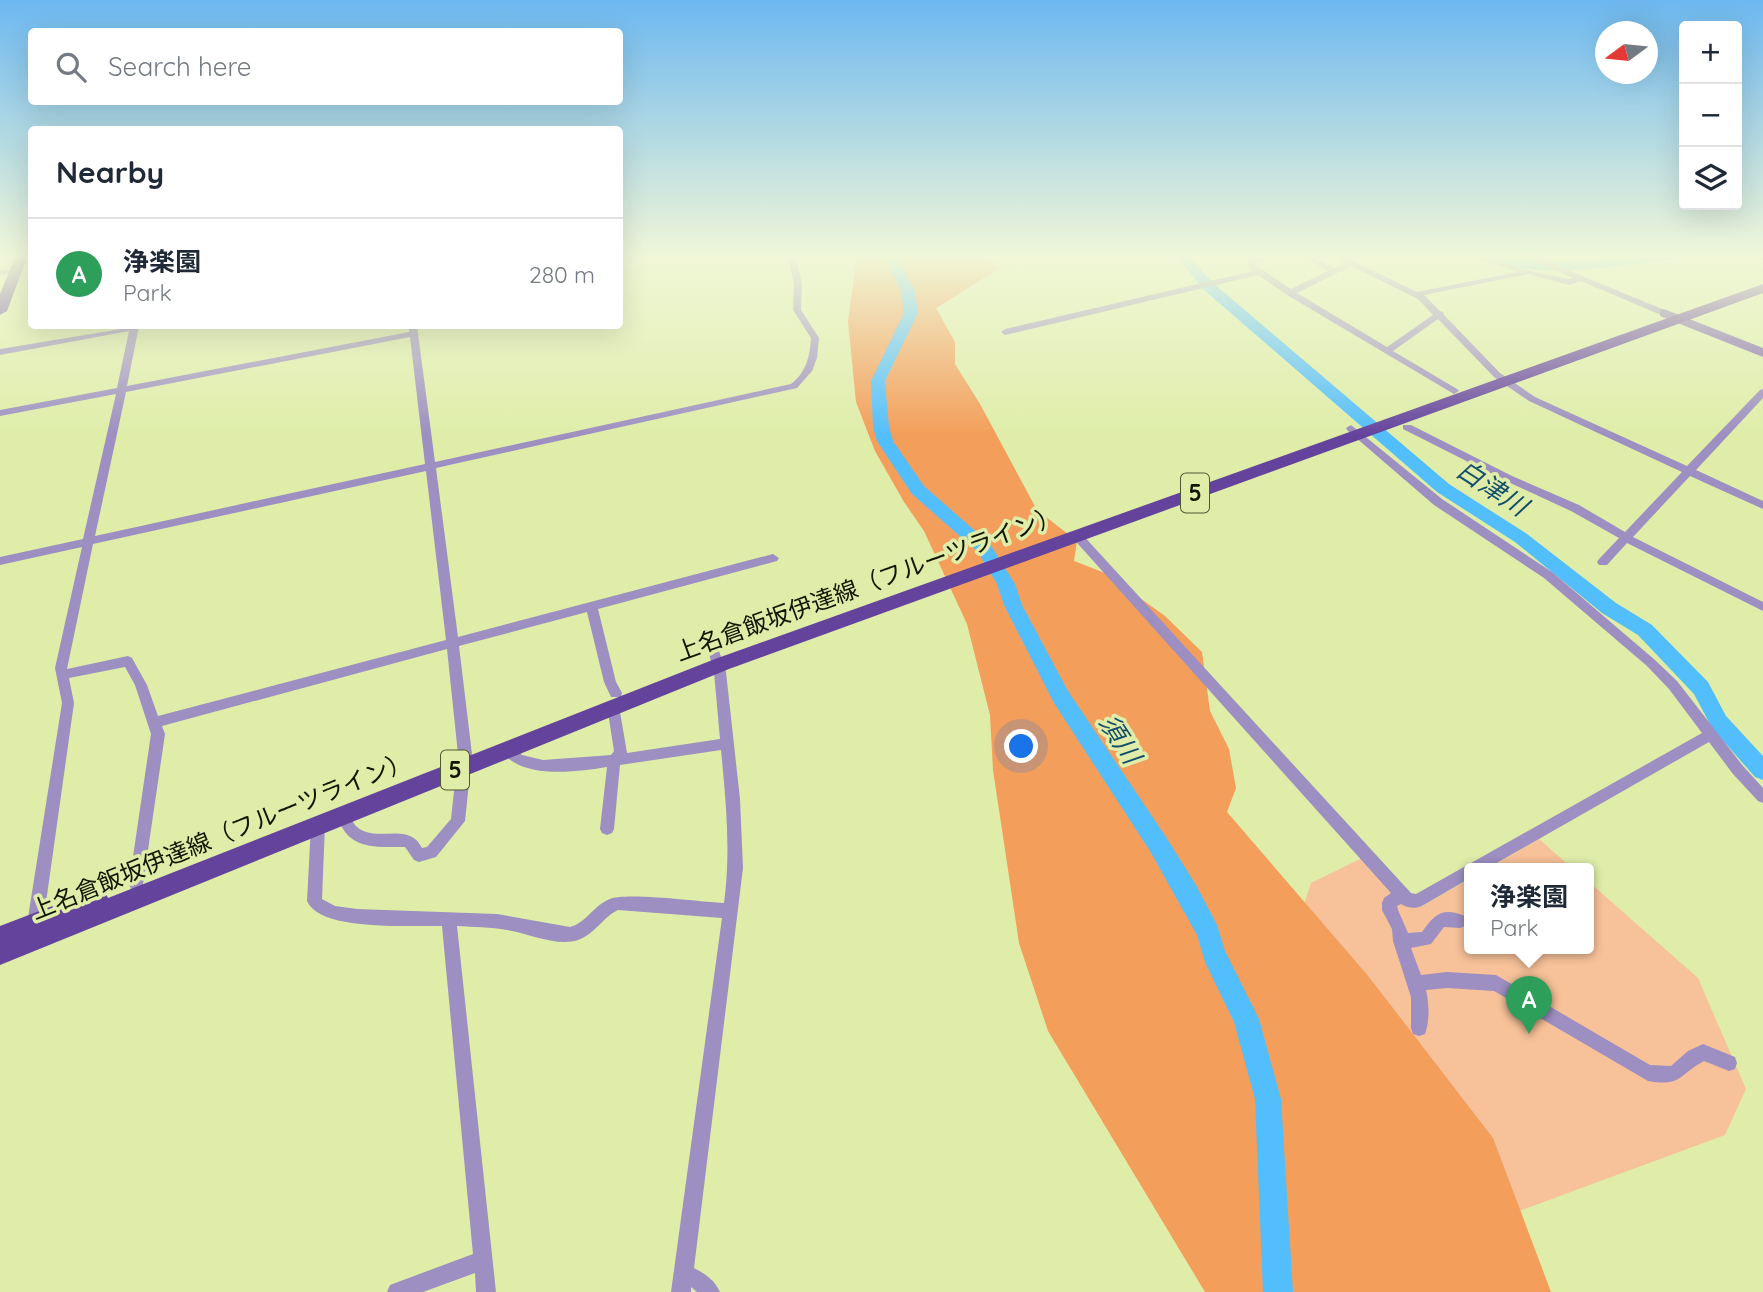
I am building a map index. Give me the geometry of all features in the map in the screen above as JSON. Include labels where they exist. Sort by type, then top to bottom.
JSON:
[{"type":"main road","points":[[1670,316],[1763,353]]},
{"type":"main road","name":"上名倉飯坂伊達線（フルーツライン）","points":[[0,938],[716,660],[1358,430],[1397,421],[1501,378],[1670,316]]},
{"type":"main road","name":"上名倉飯坂伊達線（フルーツライン）","points":[[1397,421],[1454,391],[1501,378]]},
{"type":"main road","name":"上名倉飯坂伊達線（フルーツライン）","points":[[1022,550],[1076,536],[1358,430]]},
{"type":"main road","name":"上名倉飯坂伊達線（フルーツライン）","points":[[0,954],[344,815],[464,760],[507,749],[614,700]]},
{"type":"street","points":[[0,561],[798,384],[811,364],[815,338],[800,315]]},
{"type":"street","points":[[1005,332],[1075,315]]},
{"type":"street","points":[[1328,315],[1454,391]]},
{"type":"street","points":[[1388,350],[1438,315]]},
{"type":"street","points":[[1441,315],[1501,378],[1541,404],[1763,505]]},
{"type":"street","points":[[0,352],[124,329]]},
{"type":"street","points":[[35,924],[68,703],[61,675],[135,329]]},
{"type":"street","points":[[0,413],[413,330],[464,760],[457,821],[427,854],[419,855],[410,842],[361,837],[350,830],[344,815]]},
{"type":"street","points":[[1603,562],[1763,392]]},
{"type":"street","points":[[1397,421],[1508,478],[1576,508],[1763,607]]},
{"type":"street","points":[[1358,430],[1438,502],[1560,584],[1657,669],[1763,797]]},
{"type":"street","points":[[1076,536],[1407,900],[1416,901],[1464,873]]},
{"type":"street","points":[[155,722],[773,558]]},
{"type":"street","points":[[591,606],[614,700],[621,752],[616,759],[607,829]]},
{"type":"street","points":[[710,1292],[701,1282],[682,1282],[736,868],[733,800],[716,660]]},
{"type":"street","points":[[61,675],[128,661],[141,685],[155,722],[157,752],[136,884]]},
{"type":"street","points":[[1483,863],[1712,735]]},
{"type":"street","points":[[507,749],[510,754],[527,764],[597,763],[727,744]]},
{"type":"street","points":[[318,825],[313,896],[316,906],[361,916],[496,921],[571,934],[580,931],[603,909],[614,903],[730,911]]},
{"type":"street","points":[[1402,894],[1389,903],[1389,912],[1399,928],[1401,941],[1418,984],[1422,1001],[1419,1028]]},
{"type":"street","points":[[449,919],[486,1292]]},
{"type":"street","points":[[1401,941],[1426,939],[1440,920],[1460,921]]},
{"type":"street","points":[[1418,984],[1445,978],[1469,983],[1496,983],[1648,1073],[1666,1077],[1678,1074],[1695,1056],[1703,1052],[1729,1063]]},
{"type":"street","points":[[397,1292],[482,1259]]},
{"type":"shaded area","points":[[849,315],[940,315],[955,342],[955,364],[980,404],[1037,510],[1077,541],[1074,561],[1105,573],[1165,616],[1202,652],[1210,711],[1229,749],[1236,788],[1227,812],[1369,977],[1493,1138],[1551,1292],[1205,1292],[1048,1031],[1019,943],[993,770],[990,715],[967,624],[924,531],[875,451],[856,402]]},
{"type":"shaded area","points":[[1539,839],[1566,863],[1498,863]]},
{"type":"shaded area","points":[[1362,858],[1405,905],[1421,907],[1464,882],[1464,954],[1594,954],[1594,886],[1698,978],[1746,1089],[1725,1135],[1503,1217],[1289,950],[1311,883]]},
{"type":"waterway","name":"須川","points":[[910,315],[878,381],[881,427],[885,441],[918,490],[984,548],[1006,584],[1013,605],[1061,697],[1158,844],[1188,893],[1208,933],[1214,954],[1246,1019],[1268,1099],[1278,1292]]},
{"type":"waterway","name":"白津川","points":[[1242,315],[1443,488],[1521,538],[1609,608],[1645,630],[1701,688],[1719,722],[1763,771]]},
{"type":"place","name":"浄楽園","points":[[1529,1034]]}]
